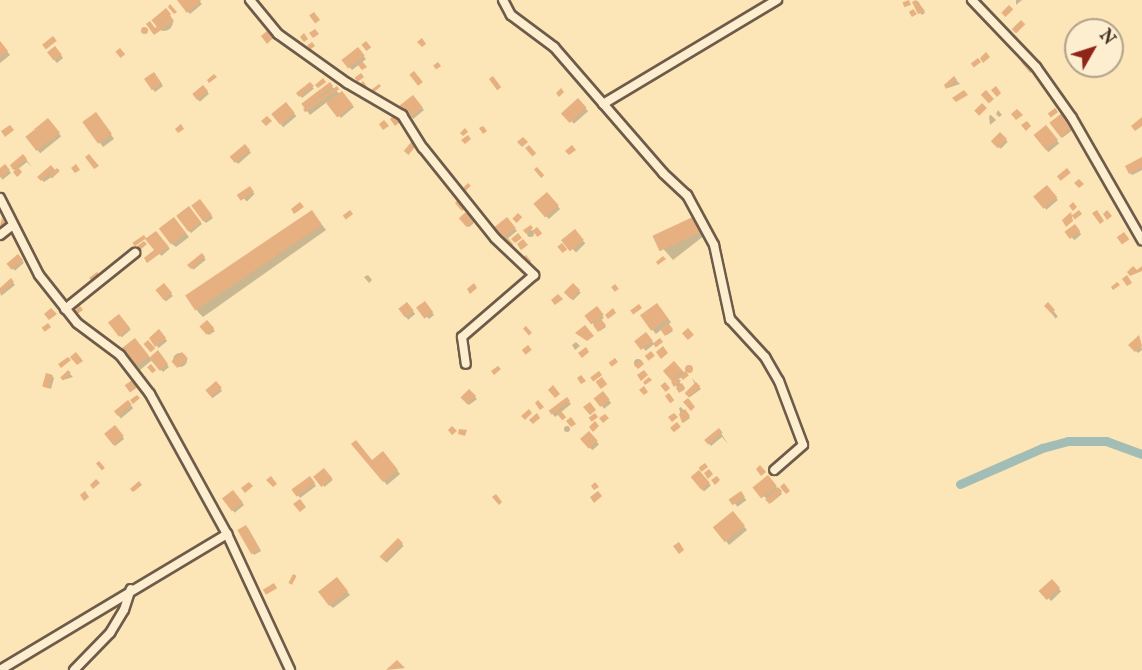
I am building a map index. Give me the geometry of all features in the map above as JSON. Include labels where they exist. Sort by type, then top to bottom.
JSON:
[{"type":"street","points":[[250,0],[278,34],[347,83],[402,115],[423,148],[495,238],[534,275],[462,337],[466,364]]},
{"type":"street","points":[[503,0],[511,15],[554,47],[687,195],[714,245],[730,319],[765,357],[779,381],[803,445],[774,470]]},
{"type":"street","points":[[603,104],[777,0]]},
{"type":"street","points":[[972,0],[1036,67],[1077,126],[1142,240]]},
{"type":"street","points":[[0,198],[39,275],[65,309],[77,323],[120,355],[150,394],[227,534],[290,670]]},
{"type":"street","points":[[0,235],[14,225]]},
{"type":"street","points":[[65,309],[135,253]]},
{"type":"street","points":[[0,670],[131,589],[227,534]]},
{"type":"street","points":[[74,670],[110,633],[124,610],[131,589]]},
{"type":"building","points":[[177,0],[200,0],[201,1],[187,13]]},
{"type":"building","points":[[909,0],[911,5],[904,7],[903,3]]},
{"type":"building","points":[[916,0],[925,11],[918,14],[912,2]]},
{"type":"building","points":[[170,4],[177,12],[174,14],[168,7]]},
{"type":"building","points":[[1009,5],[1013,9],[1005,17],[1001,13]]},
{"type":"building","points":[[166,8],[171,14],[157,26],[151,20]]},
{"type":"building","points":[[913,9],[917,14],[912,17],[909,12]]},
{"type":"building","points":[[314,12],[320,20],[315,24],[309,16]]},
{"type":"building","points":[[170,16],[174,21],[154,35],[146,24],[150,21],[155,28]]},
{"type":"building","points":[[1021,20],[1025,24],[1016,33],[1012,29]]},
{"type":"building","points":[[144,26],[148,30],[144,34],[140,30]]},
{"type":"building","points":[[315,29],[319,34],[313,38],[309,33]]},
{"type":"building","points":[[267,31],[273,38],[267,44],[261,36]]},
{"type":"building","points":[[304,33],[308,39],[304,42],[300,37]]},
{"type":"building","points":[[53,36],[57,41],[46,49],[42,45]]},
{"type":"building","points":[[422,38],[426,44],[422,47],[417,42]]},
{"type":"building","points":[[0,41],[8,51],[0,57]]},
{"type":"building","points":[[366,41],[371,47],[367,51],[361,45]]},
{"type":"building","points":[[312,42],[315,46],[310,50],[307,46]]},
{"type":"building","points":[[55,46],[62,55],[54,61],[47,52]]},
{"type":"building","points":[[358,47],[365,56],[348,69],[341,60]]},
{"type":"building","points":[[120,48],[125,54],[121,58],[115,52]]},
{"type":"building","points":[[1028,49],[1037,59],[1033,62],[1025,51]]},
{"type":"building","points":[[986,52],[990,57],[983,63],[980,58]]},
{"type":"building","points":[[978,58],[981,62],[974,67],[971,63]]},
{"type":"building","points":[[1025,59],[1034,69],[1030,73],[1021,62]]},
{"type":"building","points":[[362,61],[367,67],[362,70],[358,65]]},
{"type":"building","points":[[438,62],[441,66],[436,70],[433,66]]},
{"type":"building","points":[[414,71],[423,82],[418,86],[409,75]]},
{"type":"building","points":[[154,72],[162,84],[152,90],[144,79]]},
{"type":"building","points":[[361,73],[364,77],[358,82],[355,78]]},
{"type":"building","points":[[214,74],[217,77],[209,83],[207,80]]},
{"type":"building","points":[[493,76],[501,87],[497,90],[489,79]]},
{"type":"building","points":[[954,76],[957,80],[946,89],[944,85]]},
{"type":"building","points":[[323,78],[326,82],[318,88],[315,85]]},
{"type":"building","points":[[363,81],[368,88],[365,90],[360,84]]},
{"type":"building","points":[[310,82],[314,86],[299,97],[296,93]]},
{"type":"building","points":[[330,82],[333,86],[304,108],[301,104]]},
{"type":"building","points":[[379,84],[381,86],[372,94],[370,91]]},
{"type":"building","points":[[203,85],[208,91],[197,100],[192,94]]},
{"type":"building","points":[[337,86],[339,89],[305,112],[303,109]]},
{"type":"building","points":[[996,86],[1001,93],[997,97],[991,90]]},
{"type":"building","points":[[561,88],[564,92],[559,97],[556,93]]},
{"type":"building","points":[[964,90],[968,95],[956,102],[952,98]]},
{"type":"building","points":[[986,90],[994,99],[989,104],[981,95]]},
{"type":"building","points":[[342,91],[353,105],[337,117],[326,103]]},
{"type":"building","points":[[413,95],[423,108],[409,118],[400,105]]},
{"type":"building","points":[[578,98],[587,108],[570,123],[561,113]]},
{"type":"building","points":[[286,102],[295,113],[280,125],[271,114]]},
{"type":"building","points":[[982,103],[987,108],[979,116],[974,111]]},
{"type":"building","points":[[1055,108],[1058,112],[1051,117],[1048,113]]},
{"type":"building","points":[[1017,109],[1023,115],[1016,120],[1011,114]]},
{"type":"building","points":[[96,112],[112,134],[98,144],[82,122]]},
{"type":"building","points":[[1062,113],[1073,127],[1060,137],[1049,123]]},
{"type":"building","points":[[394,115],[400,122],[395,126],[390,119]]},
{"type":"building","points":[[267,116],[272,121],[266,126],[261,121]]},
{"type":"building","points":[[1142,117],[1142,126],[1135,131],[1131,126]]},
{"type":"building","points":[[48,118],[60,133],[46,144],[34,129]]},
{"type":"building","points":[[384,120],[389,126],[383,130],[379,124]]},
{"type":"building","points":[[1027,121],[1031,126],[1026,131],[1021,125]]},
{"type":"building","points":[[181,124],[184,129],[178,133],[175,129]]},
{"type":"building","points":[[10,125],[14,130],[5,137],[1,131]]},
{"type":"building","points":[[1046,125],[1058,140],[1046,150],[1034,135]]},
{"type":"building","points":[[483,126],[487,131],[483,134],[479,128]]},
{"type":"building","points":[[465,128],[468,132],[463,136],[460,133]]},
{"type":"building","points":[[34,130],[45,144],[36,151],[25,137]]},
{"type":"building","points":[[1000,132],[1007,139],[998,148],[991,141]]},
{"type":"building","points":[[468,135],[471,139],[465,144],[461,140]]},
{"type":"building","points":[[523,137],[528,142],[522,147],[517,142]]},
{"type":"building","points":[[412,141],[417,145],[408,155],[404,151]]},
{"type":"building","points":[[245,144],[250,150],[235,163],[230,157]]},
{"type":"building","points":[[529,145],[536,153],[532,157],[525,148]]},
{"type":"building","points":[[572,145],[576,150],[569,155],[565,151]]},
{"type":"building","points":[[23,154],[27,159],[13,170],[10,165]]},
{"type":"building","points":[[89,154],[99,166],[94,169],[85,157]]},
{"type":"building","points":[[1142,157],[1142,167],[1129,174],[1125,166]]},
{"type":"building","points":[[5,164],[10,170],[0,178],[0,168]]},
{"type":"building","points":[[76,164],[80,170],[75,173],[71,168]]},
{"type":"building","points":[[51,165],[54,169],[41,181],[37,177]]},
{"type":"building","points":[[18,167],[22,172],[17,177],[13,172]]},
{"type":"building","points":[[537,167],[544,175],[541,178],[534,170]]},
{"type":"building","points":[[57,168],[60,171],[52,179],[49,176]]},
{"type":"building","points":[[1067,168],[1071,173],[1061,181],[1057,176]]},
{"type":"building","points":[[1079,179],[1084,184],[1079,188],[1074,183]]},
{"type":"building","points":[[468,183],[471,186],[463,194],[460,191]]},
{"type":"building","points":[[1047,185],[1057,197],[1043,209],[1033,197]]},
{"type":"building","points":[[250,186],[254,192],[241,201],[237,195]]},
{"type":"building","points":[[547,192],[559,206],[545,217],[533,204]]},
{"type":"building","points":[[200,199],[212,215],[203,222],[191,206]]},
{"type":"building","points":[[459,199],[466,208],[462,211],[455,203]]},
{"type":"building","points":[[300,202],[304,207],[294,214],[291,209]]},
{"type":"building","points":[[1073,202],[1077,207],[1073,211],[1069,206]]},
{"type":"building","points":[[189,206],[201,222],[188,232],[176,216]]},
{"type":"building","points":[[312,210],[322,225],[195,310],[185,296]]},
{"type":"building","points":[[350,210],[353,214],[346,219],[343,215]]},
{"type":"building","points":[[1079,210],[1082,214],[1075,219],[1072,215]]},
{"type":"building","points":[[1097,210],[1104,221],[1100,224],[1092,213]]},
{"type":"building","points":[[1107,210],[1112,216],[1107,220],[1103,214]]},
{"type":"building","points":[[467,211],[475,220],[467,227],[459,218]]},
{"type":"building","points":[[1071,212],[1073,221],[1066,227],[1062,220]]},
{"type":"building","points":[[518,213],[522,217],[517,223],[512,219]]},
{"type":"building","points":[[695,216],[702,231],[660,251],[652,236]]},
{"type":"building","points":[[174,217],[186,233],[171,244],[159,228]]},
{"type":"building","points":[[507,217],[516,228],[502,239],[493,228]]},
{"type":"building","points":[[2,218],[8,227],[3,230],[0,225]]},
{"type":"building","points":[[1075,224],[1080,231],[1070,239],[1064,232]]},
{"type":"building","points":[[531,225],[533,228],[526,234],[523,230]]},
{"type":"building","points":[[537,227],[542,233],[538,237],[532,231]]},
{"type":"building","points":[[575,229],[584,240],[570,251],[561,240]]},
{"type":"building","points":[[156,231],[169,247],[147,263],[144,258],[154,250],[145,239]]},
{"type":"building","points":[[1124,232],[1129,239],[1122,245],[1117,237]]},
{"type":"building","points":[[518,233],[522,238],[515,243],[511,239]]},
{"type":"building","points":[[144,235],[146,238],[135,246],[132,243]]},
{"type":"building","points":[[508,238],[513,244],[509,248],[503,242]]},
{"type":"building","points":[[523,239],[528,245],[521,250],[517,244]]},
{"type":"building","points":[[144,241],[147,244],[139,251],[136,247]]},
{"type":"building","points":[[562,243],[567,249],[563,253],[557,247]]},
{"type":"building","points":[[202,253],[205,257],[191,269],[187,265]]},
{"type":"building","points":[[18,254],[23,260],[12,270],[7,264]]},
{"type":"building","points":[[526,255],[531,261],[525,266],[520,260]]},
{"type":"building","points":[[663,256],[666,259],[658,265],[656,262]]},
{"type":"building","points":[[1133,266],[1137,270],[1142,266],[1142,271],[1130,276],[1127,272]]},
{"type":"building","points":[[97,272],[101,276],[93,282],[89,278]]},
{"type":"building","points":[[1127,275],[1132,283],[1127,286],[1122,279]]},
{"type":"building","points":[[11,278],[14,282],[0,294],[0,288]]},
{"type":"building","points":[[1117,282],[1120,285],[1113,290],[1111,287]]},
{"type":"building","points":[[164,283],[172,293],[164,300],[155,290]]},
{"type":"building","points":[[474,283],[477,288],[470,294],[467,289]]},
{"type":"building","points":[[573,283],[580,290],[571,299],[564,292]]},
{"type":"building","points":[[615,284],[619,289],[615,292],[611,287]]},
{"type":"building","points":[[558,294],[563,299],[555,305],[551,300]]},
{"type":"building","points":[[425,301],[433,312],[424,319],[416,307]]},
{"type":"building","points":[[407,302],[414,311],[405,317],[398,309]]},
{"type":"building","points":[[1048,302],[1055,310],[1051,313],[1044,306]]},
{"type":"building","points":[[657,303],[668,318],[651,331],[640,315]]},
{"type":"building","points":[[639,304],[642,308],[633,315],[630,311]]},
{"type":"building","points":[[80,306],[83,310],[76,315],[73,312]]},
{"type":"building","points":[[597,306],[604,315],[591,325],[584,316]]},
{"type":"building","points":[[51,308],[57,314],[49,320],[44,314]]},
{"type":"building","points":[[613,308],[616,313],[608,319],[605,315]]},
{"type":"building","points":[[119,314],[130,328],[119,337],[108,323]]},
{"type":"building","points":[[601,319],[606,325],[598,332],[593,325]]},
{"type":"building","points":[[207,320],[214,328],[207,335],[199,327]]},
{"type":"building","points":[[48,323],[51,327],[45,332],[42,328]]},
{"type":"building","points":[[668,323],[673,329],[665,336],[660,329]]},
{"type":"building","points":[[585,325],[594,336],[587,341],[575,333]]},
{"type":"building","points":[[526,326],[532,333],[529,335],[523,329]]},
{"type":"building","points":[[688,328],[694,335],[688,340],[682,333]]},
{"type":"building","points":[[159,329],[166,338],[155,347],[149,338]]},
{"type":"building","points":[[646,332],[653,341],[641,350],[634,341]]},
{"type":"building","points":[[1139,335],[1142,346],[1135,352],[1128,345]]},
{"type":"building","points":[[135,338],[149,356],[135,367],[121,349]]},
{"type":"building","points":[[660,338],[663,342],[656,347],[653,343]]},
{"type":"building","points":[[148,340],[155,348],[151,352],[143,344]]},
{"type":"building","points":[[528,345],[532,350],[526,355],[522,350]]},
{"type":"building","points":[[663,346],[668,353],[661,359],[656,352]]},
{"type":"building","points":[[586,347],[589,352],[582,358],[578,353]]},
{"type":"building","points":[[158,350],[168,364],[160,371],[149,358]]},
{"type":"building","points":[[651,351],[655,356],[649,361],[645,356]]},
{"type":"building","points":[[76,352],[83,361],[77,365],[70,357]]},
{"type":"building","points":[[182,352],[188,359],[177,368],[171,361]]},
{"type":"building","points":[[68,357],[71,360],[61,368],[58,364]]},
{"type":"building","points":[[615,358],[618,362],[612,367],[609,363]]},
{"type":"building","points":[[641,360],[644,364],[638,369],[634,365]]},
{"type":"building","points":[[674,361],[683,371],[672,381],[663,371]]},
{"type":"building","points":[[151,364],[156,370],[152,373],[147,367]]},
{"type":"building","points":[[689,365],[693,369],[689,373],[685,369]]},
{"type":"building","points":[[498,366],[501,369],[494,375],[491,371]]},
{"type":"building","points":[[68,370],[71,373],[63,381],[60,378]]},
{"type":"building","points":[[644,370],[648,375],[641,381],[637,375]]},
{"type":"building","points":[[599,371],[602,375],[593,382],[590,378]]},
{"type":"building","points":[[685,371],[689,375],[683,380],[680,376]]},
{"type":"building","points":[[46,373],[53,375],[49,388],[42,386]]},
{"type":"building","points":[[581,375],[586,381],[581,384],[577,378]]},
{"type":"building","points":[[602,377],[607,384],[601,389],[596,382]]},
{"type":"building","points":[[649,377],[652,380],[645,385],[643,382]]},
{"type":"building","points":[[677,377],[681,381],[674,387],[671,382]]},
{"type":"building","points":[[132,380],[137,387],[130,393],[125,385]]},
{"type":"building","points":[[216,381],[222,388],[211,397],[205,390]]},
{"type":"building","points":[[665,382],[670,388],[666,392],[660,386]]},
{"type":"building","points":[[696,382],[700,386],[689,398],[685,393]]},
{"type":"building","points":[[682,383],[685,388],[679,393],[676,388]]},
{"type":"building","points":[[553,385],[560,394],[555,398],[548,390]]},
{"type":"building","points":[[644,386],[648,392],[644,395],[639,390]]},
{"type":"building","points":[[469,389],[476,396],[468,405],[461,397]]},
{"type":"building","points":[[603,391],[610,400],[600,407],[594,398]]},
{"type":"building","points":[[669,393],[674,400],[670,403],[665,396]]},
{"type":"building","points":[[137,395],[140,398],[133,404],[130,400]]},
{"type":"building","points":[[567,397],[570,401],[552,415],[549,411]]},
{"type":"building","points":[[688,398],[695,407],[691,411],[683,402]]},
{"type":"building","points":[[128,400],[132,405],[118,416],[114,411]]},
{"type":"building","points":[[538,400],[544,407],[540,410],[535,403]]},
{"type":"building","points":[[590,402],[596,410],[590,415],[583,407]]},
{"type":"building","points":[[529,409],[532,413],[525,420],[521,416]]},
{"type":"building","points":[[685,409],[690,416],[682,423],[679,414]]},
{"type":"building","points":[[561,411],[566,417],[562,420],[557,414]]},
{"type":"building","points":[[537,413],[540,418],[533,424],[529,420]]},
{"type":"building","points":[[595,413],[598,417],[592,422],[589,418]]},
{"type":"building","points":[[674,413],[678,417],[672,422],[668,417]]},
{"type":"building","points":[[605,414],[609,418],[603,423],[599,418]]},
{"type":"building","points":[[571,417],[576,424],[571,427],[566,421]]},
{"type":"building","points":[[595,421],[599,426],[593,432],[589,427]]},
{"type":"building","points":[[677,422],[681,427],[674,432],[670,428]]},
{"type":"building","points":[[115,425],[124,436],[113,445],[104,434]]},
{"type":"building","points":[[452,426],[457,431],[452,435],[448,430]]},
{"type":"building","points":[[719,428],[723,433],[708,445],[704,440]]},
{"type":"building","points":[[459,429],[467,430],[465,436],[458,434]]},
{"type":"building","points":[[589,431],[598,441],[589,449],[580,439]]},
{"type":"building","points":[[356,440],[372,460],[383,451],[398,470],[383,482],[351,444]]},
{"type":"building","points":[[99,461],[105,468],[102,470],[96,464]]},
{"type":"building","points":[[705,463],[708,467],[702,472],[699,468]]},
{"type":"building","points":[[760,465],[766,472],[761,476],[756,469]]},
{"type":"building","points":[[324,468],[332,478],[321,487],[313,477]]},
{"type":"building","points":[[709,469],[713,474],[708,479],[704,473]]},
{"type":"building","points":[[699,470],[710,483],[702,490],[691,477]]},
{"type":"building","points":[[768,475],[777,486],[761,498],[752,488]]},
{"type":"building","points":[[271,476],[277,484],[273,487],[266,480]]},
{"type":"building","points":[[310,476],[315,483],[297,497],[291,490]]},
{"type":"building","points":[[717,476],[720,480],[715,485],[711,480]]},
{"type":"building","points":[[96,479],[100,483],[93,489],[90,485]]},
{"type":"building","points":[[139,481],[142,485],[133,492],[130,489]]},
{"type":"building","points":[[249,482],[253,486],[245,493],[241,488]]},
{"type":"building","points":[[595,482],[599,487],[594,490],[591,486]]},
{"type":"building","points":[[784,483],[790,491],[786,494],[780,487]]},
{"type":"building","points":[[778,487],[782,491],[770,504],[765,500]]},
{"type":"building","points":[[233,490],[243,503],[232,511],[222,499]]},
{"type":"building","points":[[85,491],[89,497],[84,501],[80,495]]},
{"type":"building","points":[[598,491],[602,496],[594,503],[590,497]]},
{"type":"building","points":[[741,491],[745,497],[732,505],[729,499]]},
{"type":"building","points":[[496,494],[502,502],[499,505],[492,497]]},
{"type":"building","points":[[300,499],[306,507],[300,512],[293,504]]},
{"type":"building","points":[[733,511],[745,526],[725,542],[713,527]]},
{"type":"building","points":[[246,525],[260,549],[251,554],[237,530]]},
{"type":"building","points":[[398,538],[403,543],[385,561],[380,556]]},
{"type":"building","points":[[679,542],[684,550],[679,554],[673,546]]},
{"type":"building","points":[[293,574],[297,576],[292,585],[288,583]]},
{"type":"building","points":[[337,577],[348,591],[329,606],[318,592]]},
{"type":"building","points":[[1052,579],[1060,588],[1047,600],[1039,591]]},
{"type":"building","points":[[274,583],[277,588],[266,595],[263,590]]},
{"type":"building","points":[[397,660],[405,668],[386,670]]},
{"type":"waterway","points":[[960,484],[1042,448],[1068,441],[1106,441],[1142,454]]}]
